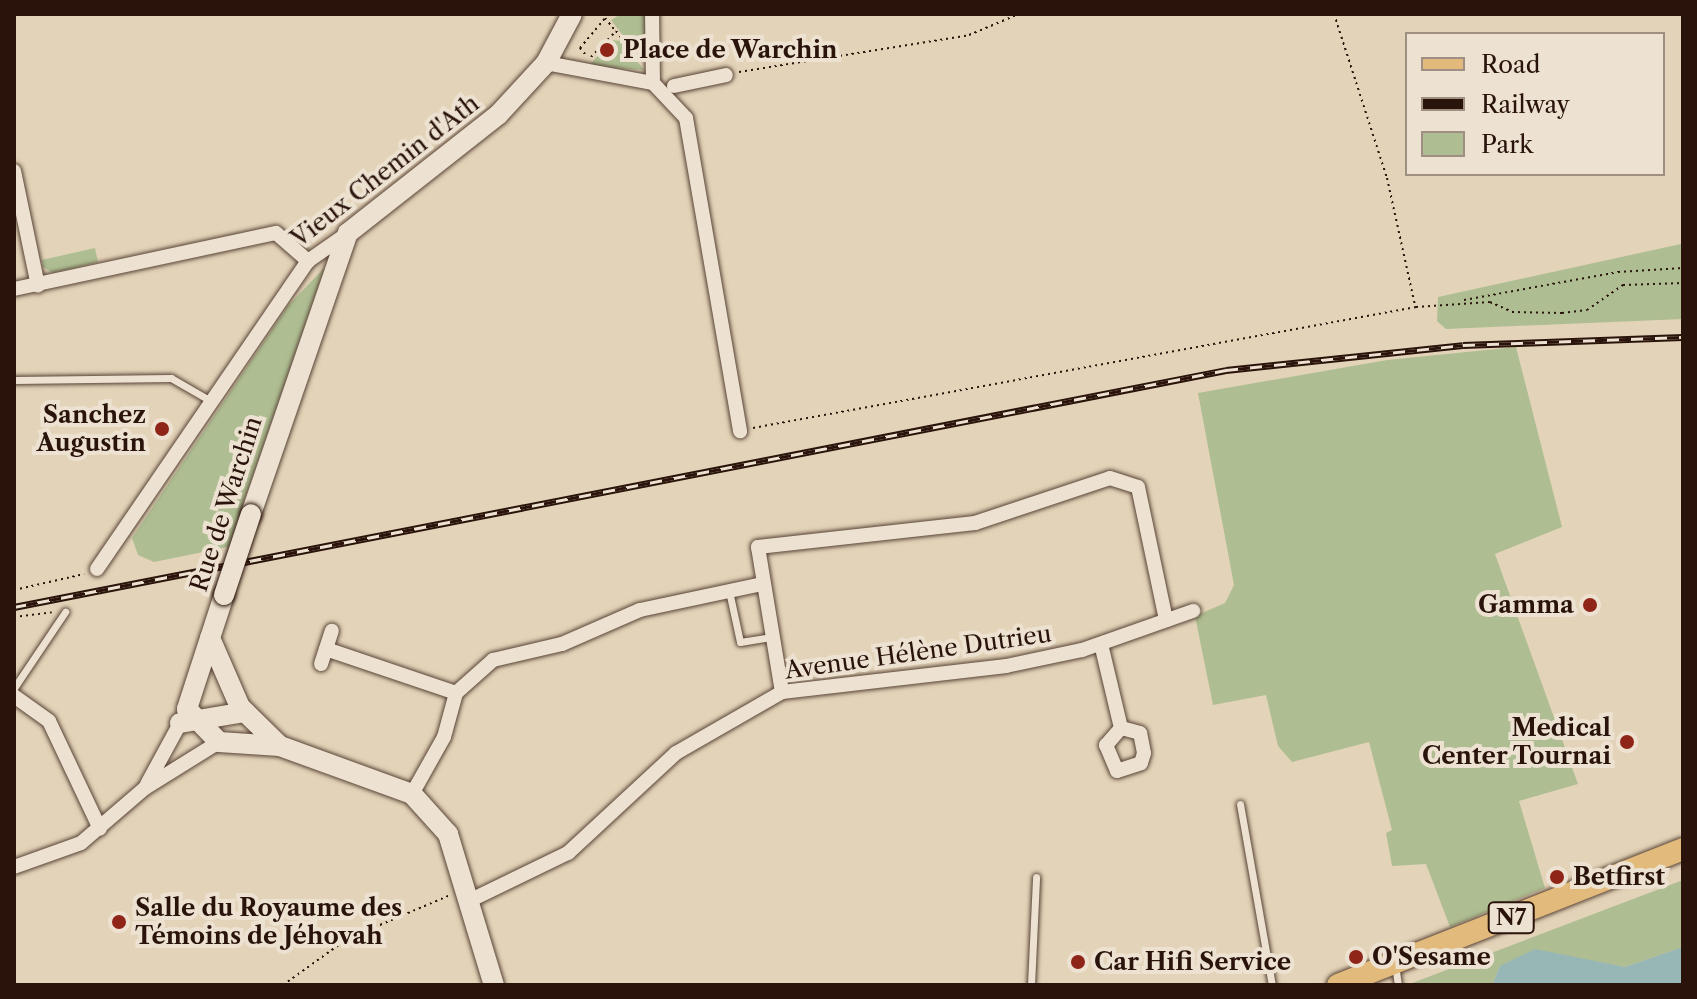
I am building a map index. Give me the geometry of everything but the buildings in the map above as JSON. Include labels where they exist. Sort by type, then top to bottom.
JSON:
[{"type":"main road","name":"N7","points":[[1371,985],[1683,849]]},
{"type":"main road","name":"N7","points":[[1338,985],[1397,974],[1683,864]]},
{"type":"street","name":"Vieux Chemin d'Ath","points":[[97,569],[308,261],[498,115],[546,63],[572,14]]},
{"type":"street","points":[[652,14],[653,83]]},
{"type":"street","points":[[546,63],[586,65],[653,83],[686,118],[740,431]]},
{"type":"street","points":[[674,86],[726,75]]},
{"type":"street","points":[[14,171],[38,286]]},
{"type":"street","points":[[14,289],[276,233],[308,261]]},
{"type":"street","name":"Rue de Warchin","points":[[145,788],[187,717],[224,595],[348,233]]},
{"type":"street","points":[[782,692],[758,547],[975,523],[1120,477],[1138,487],[1166,620]]},
{"type":"street","points":[[412,794],[444,737],[456,693],[493,660],[562,644],[640,610],[762,584]]},
{"type":"street","name":"Avenue Hélène Dutrieu","points":[[469,895],[568,853],[676,753],[782,692],[1006,666],[1101,644],[1193,611]]},
{"type":"street","points":[[332,631],[324,657],[456,693]]},
{"type":"street","points":[[210,638],[245,712],[280,746]]},
{"type":"street","points":[[1101,644],[1121,728]]},
{"type":"street","points":[[14,696],[49,721],[100,829]]},
{"type":"street","points":[[187,717],[245,712]]},
{"type":"street","points":[[187,717],[219,742],[280,746],[412,794],[448,834],[494,985]]},
{"type":"street","name":"Rue de Warchin","points":[[14,867],[58,854],[100,829],[145,788],[219,742]]},
{"type":"lane","points":[[14,380],[171,378],[211,401]]},
{"type":"lane","points":[[729,591],[740,642],[771,637]]},
{"type":"lane","points":[[14,688],[65,612]]},
{"type":"lane","points":[[1240,804],[1272,985]]},
{"type":"lane","points":[[1031,985],[1036,877]]},
{"type":"path","points":[[726,75],[969,35],[1019,14]]},
{"type":"path","points":[[1334,14],[1387,178],[1416,307]]},
{"type":"path","points":[[616,31],[586,65],[580,48],[604,16],[655,66]]},
{"type":"path","points":[[740,431],[1618,272],[1683,268]]},
{"type":"path","points":[[1459,301],[1562,313],[1587,310],[1623,285],[1683,283]]},
{"type":"path","points":[[14,590],[97,569]]},
{"type":"path","points":[[14,617],[65,612]]},
{"type":"path","points":[[283,985],[347,939],[469,895]]},
{"type":"green space","points":[[621,14],[646,14],[648,55],[638,55],[611,20]]},
{"type":"green space","points":[[611,40],[621,41],[644,70],[589,66]]},
{"type":"green space","points":[[1683,212],[1683,319],[1446,329],[1437,321],[1438,297],[1681,244]]},
{"type":"green space","points":[[95,248],[98,262],[53,273],[43,267],[42,260]]},
{"type":"green space","points":[[325,267],[228,547],[154,562],[138,555],[132,538],[288,306]]},
{"type":"green space","points":[[1516,347],[1562,527],[1495,554],[1578,784],[1519,801],[1545,888],[1450,927],[1426,864],[1392,866],[1386,833],[1392,830],[1369,742],[1292,762],[1278,746],[1266,695],[1213,705],[1195,616],[1225,603],[1234,585],[1198,393],[1387,360]]},
{"type":"green space","points":[[1683,880],[1681,948],[1625,967],[1591,961],[1500,966],[1492,985],[1407,985]]},
{"type":"water","points":[[1683,947],[1683,985],[1492,985],[1500,966],[1535,949],[1625,967]]},
{"type":"railway","points":[[14,607],[1226,370],[1463,345],[1683,337]]},
{"type":"place","name":"Place de Warchin","points":[[607,50]]},
{"type":"place","name":"Sanchez Augustin","points":[[162,429]]},
{"type":"place","name":"Gamma","points":[[1590,605]]},
{"type":"place","name":"Medical Center Tournai","points":[[1627,742]]},
{"type":"place","name":"Betfirst","points":[[1557,877]]},
{"type":"place","name":"Salle du Royaume des Témoins de Jéhovah","points":[[119,922]]},
{"type":"place","name":"O'Sesame","points":[[1356,957]]},
{"type":"place","name":"Car Hifi Service","points":[[1078,962]]}]
